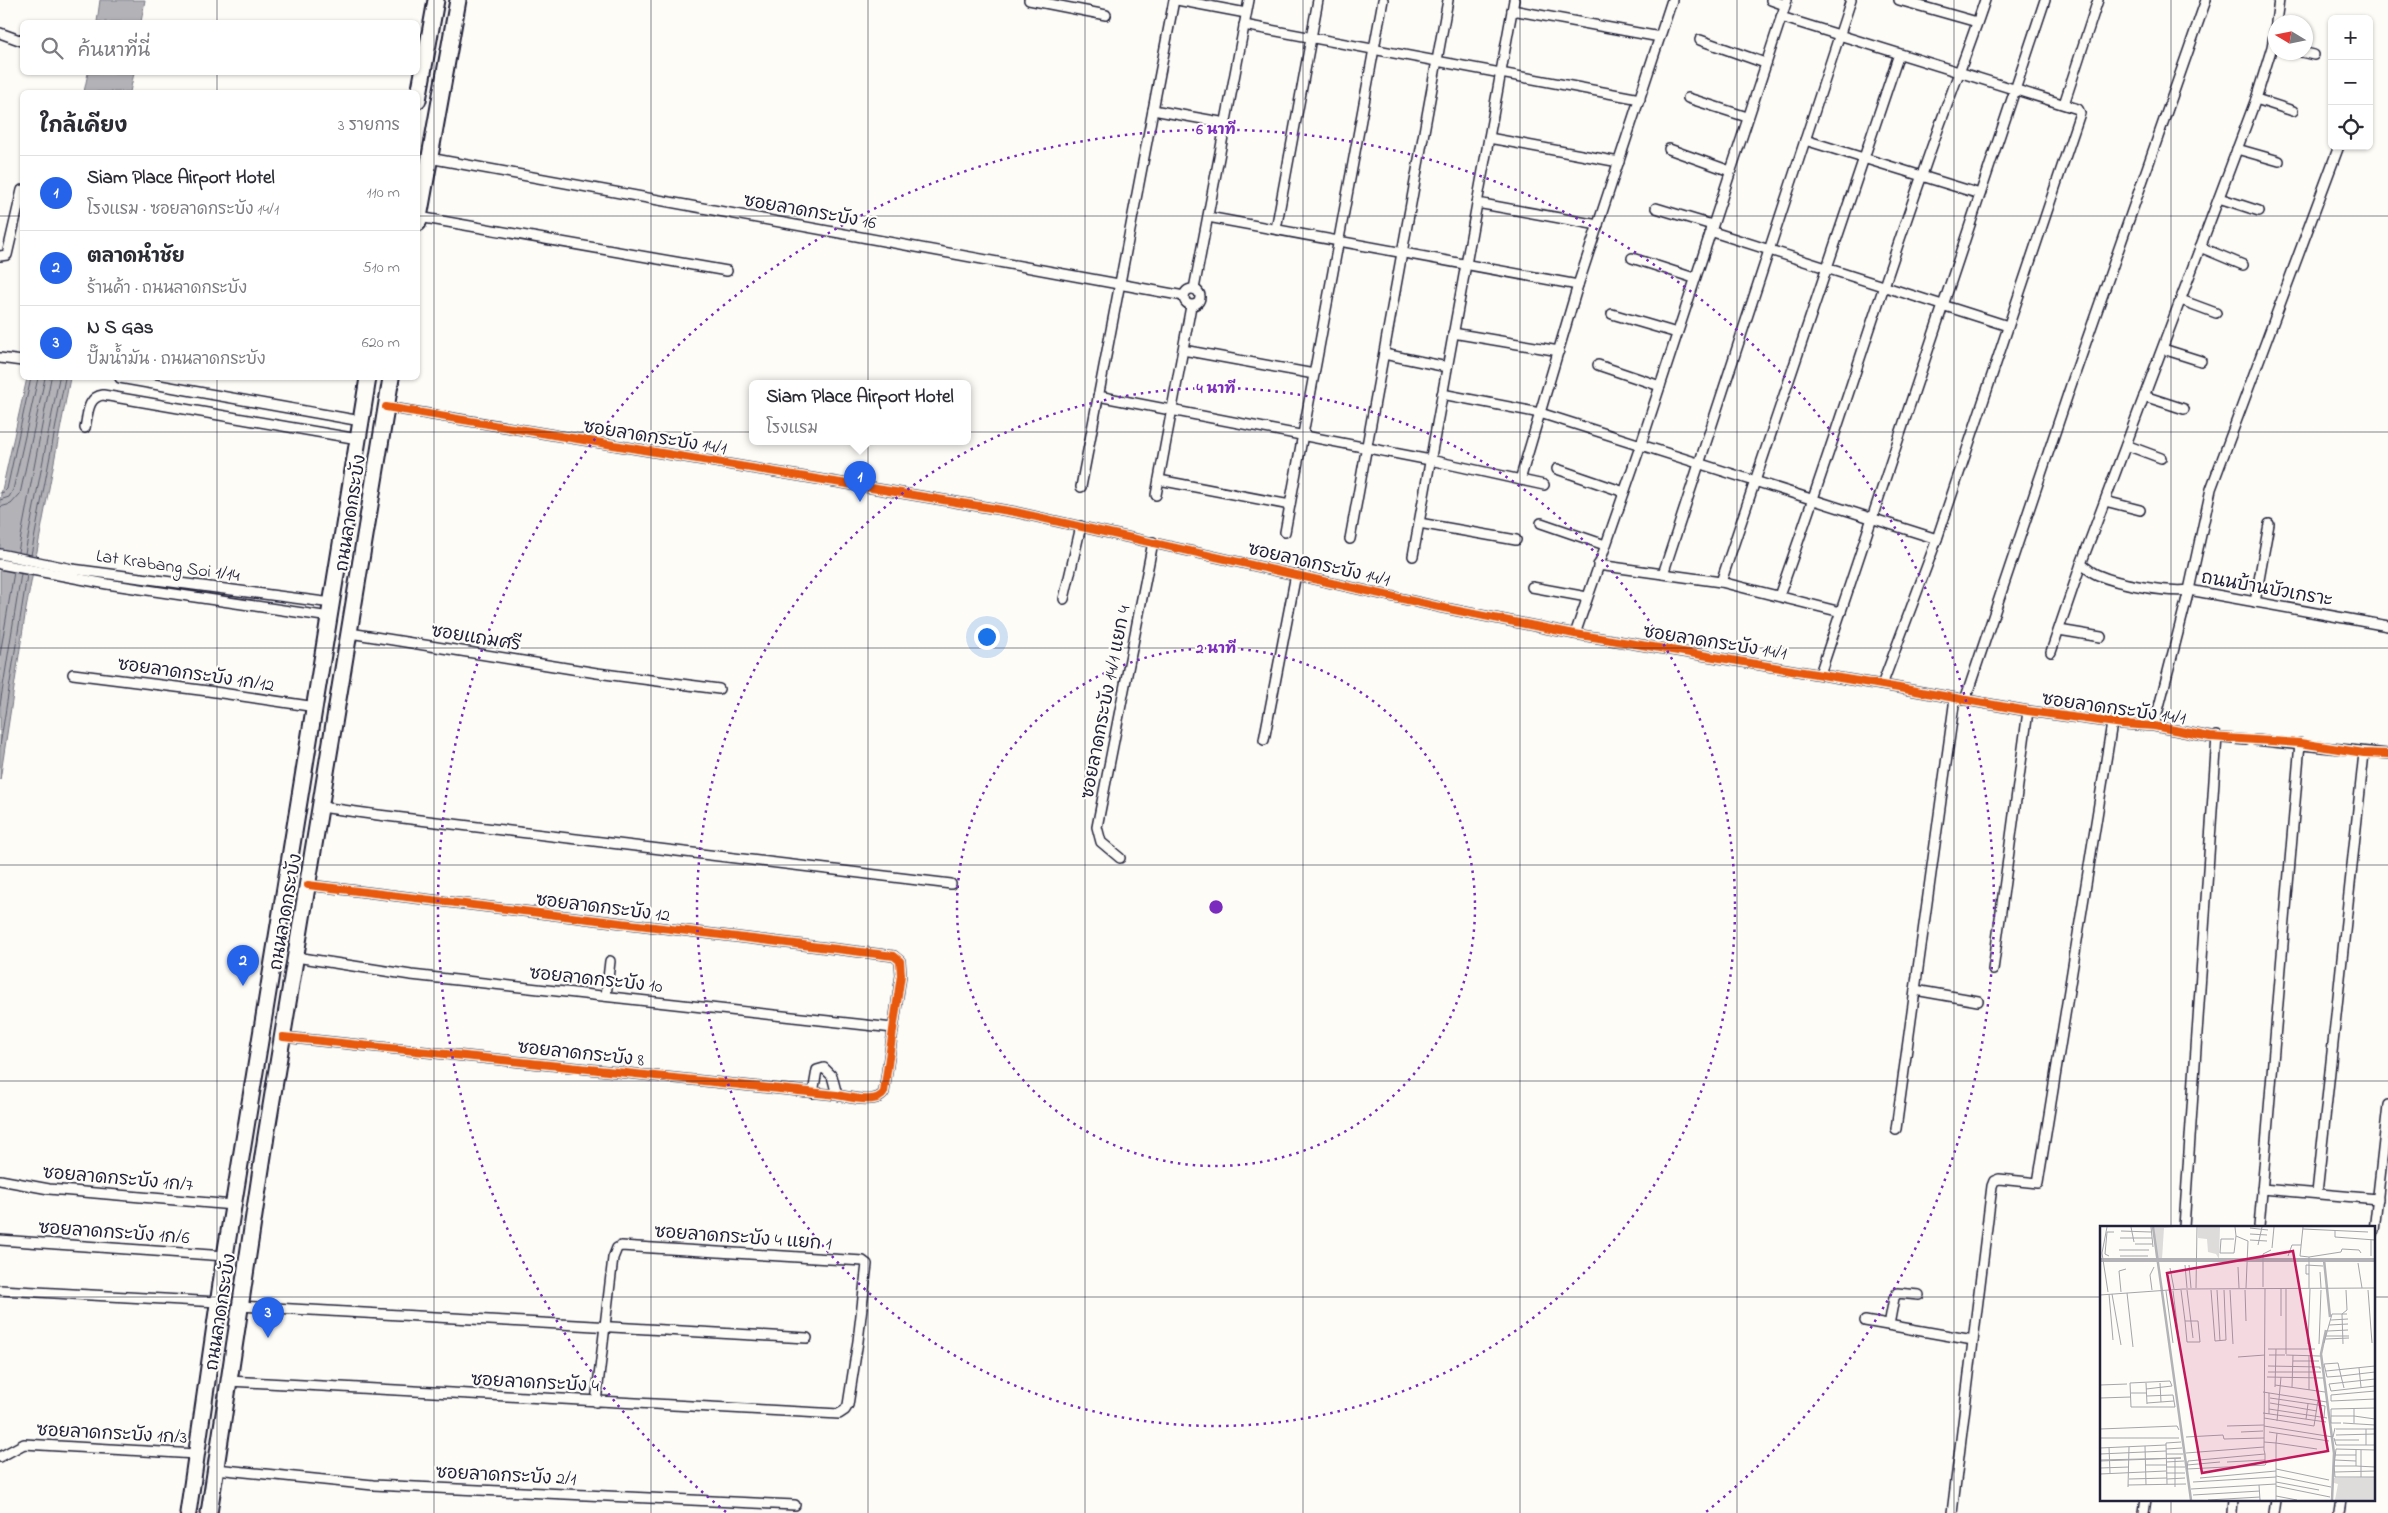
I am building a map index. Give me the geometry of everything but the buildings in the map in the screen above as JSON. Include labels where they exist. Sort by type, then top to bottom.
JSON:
[{"type":"main road","points":[[420,90],[436,0]]},
{"type":"main road","points":[[420,209],[458,0]]},
{"type":"main road","name":"ถนนลาดกระบัง","points":[[188,1513],[233,1205],[316,707],[368,380]]},
{"type":"main road","name":"ถนนลาดกระบัง","points":[[209,1513],[239,1306],[391,380]]},
{"type":"main road","points":[[331,610],[353,619]]},
{"type":"street","points":[[1029,0],[1106,15]]},
{"type":"street","points":[[1081,487],[1174,0]]},
{"type":"street","points":[[1178,0],[1246,13]]},
{"type":"street","points":[[1194,289],[1248,0]]},
{"type":"street","points":[[1276,230],[1318,0]]},
{"type":"street","points":[[1285,532],[1383,0]]},
{"type":"street","points":[[1350,539],[1448,0]]},
{"type":"street","points":[[1413,556],[1514,0]]},
{"type":"street","points":[[1520,480],[1578,285],[1672,0]]},
{"type":"street","points":[[1575,634],[1641,444],[1786,2],[1771,0]]},
{"type":"street","points":[[1663,574],[1701,463],[1851,0]]},
{"type":"street","points":[[1898,0],[1977,22]]},
{"type":"street","points":[[1780,596],[1814,500],[1921,176],[1985,0]]},
{"type":"street","points":[[1820,674],[1874,518],[2045,0]]},
{"type":"street","points":[[2064,104],[2098,0]]},
{"type":"street","points":[[1965,700],[2070,388],[2206,0]]},
{"type":"street","points":[[2277,15],[2279,0]]},
{"type":"street","points":[[1512,10],[1660,37]]},
{"type":"street","points":[[1781,18],[2078,108],[2080,113],[1937,539],[1882,685]]},
{"type":"street","points":[[1244,25],[1640,99]]},
{"type":"street","points":[[0,33],[20,40]]},
{"type":"street","points":[[1700,40],[1766,63]]},
{"type":"street","points":[[1721,582],[1757,481],[1899,54]]},
{"type":"street","points":[[2051,652],[2105,501],[2269,60]]},
{"type":"street","points":[[1688,98],[1748,117]]},
{"type":"street","points":[[2256,98],[2292,111]]},
{"type":"street","points":[[1153,110],[1226,123]]},
{"type":"street","points":[[1489,138],[1619,162]]},
{"type":"street","points":[[1805,140],[1980,194]]},
{"type":"street","points":[[1669,149],[1730,171]]},
{"type":"street","points":[[2237,150],[2279,161]]},
{"type":"street","points":[[2082,564],[2096,575],[2107,579],[2175,592],[2189,590],[2211,489],[2338,150]]},
{"type":"street","name":"ซอยลาดกระบัง 16","points":[[429,158],[1184,296]]},
{"type":"street","points":[[2219,198],[2259,210]]},
{"type":"street","points":[[0,256],[7,255],[20,199]]},
{"type":"street","points":[[1477,202],[1598,225]]},
{"type":"street","points":[[1656,208],[1769,250],[2008,326]]},
{"type":"street","points":[[1208,217],[1578,285]]},
{"type":"street","points":[[420,220],[727,271]]},
{"type":"street","points":[[2200,247],[2243,265]]},
{"type":"street","points":[[1632,258],[1694,278]]},
{"type":"street","points":[[1191,306],[1187,304],[1184,296],[1186,292],[1194,289]]},
{"type":"street","points":[[1191,306],[1195,305],[1200,299],[1198,291],[1194,289]]},
{"type":"street","points":[[2181,300],[2216,313]]},
{"type":"street","points":[[1156,495],[1191,306]]},
{"type":"street","points":[[1612,314],[1677,333]]},
{"type":"street","points":[[1453,333],[1559,351]]},
{"type":"street","points":[[2162,349],[2201,361]]},
{"type":"street","points":[[1183,350],[1314,374]]},
{"type":"street","points":[[1384,354],[1447,367]]},
{"type":"street","points":[[0,358],[20,362]]},
{"type":"street","points":[[1598,365],[1660,386]]},
{"type":"street","points":[[131,380],[361,421]]},
{"type":"street","points":[[1442,394],[1540,413],[1937,539]]},
{"type":"street","points":[[85,428],[91,400],[96,396],[103,395],[358,439]]},
{"type":"street","points":[[1098,396],[1430,460],[1544,485]]},
{"type":"street","points":[[2144,396],[2184,409]]},
{"type":"street","name":"ซอยลาดกระบัง 14/1","points":[[386,407],[1006,510],[1439,607],[1575,634],[1820,674],[2028,712],[2112,723],[2154,726],[2210,737],[2300,743],[2364,753],[2388,754]]},
{"type":"street","points":[[2126,445],[2161,458]]},
{"type":"street","points":[[1557,469],[1624,492]]},
{"type":"street","points":[[1159,480],[1290,505]]},
{"type":"street","points":[[2105,501],[2140,510]]},
{"type":"street","points":[[1419,523],[1516,540]]},
{"type":"street","points":[[1541,523],[1605,545]]},
{"type":"street","points":[[2255,602],[2269,524]]},
{"type":"street","points":[[1064,599],[1081,526]]},
{"type":"street","name":"ซอยลาดกระบัง 14/1 แยก 4","points":[[1120,858],[1101,842],[1097,827],[1153,542]]},
{"type":"street","name":"Lat Krabang Soi 1/14","points":[[0,554],[72,568],[215,587],[331,610]]},
{"type":"street","points":[[0,564],[70,578],[213,600],[331,610]]},
{"type":"street","points":[[1598,565],[1721,582],[1841,612]]},
{"type":"street","points":[[107,584],[108,573]]},
{"type":"street","points":[[1264,740],[1296,574]]},
{"type":"street","points":[[213,600],[215,587]]},
{"type":"street","points":[[1532,587],[1587,597]]},
{"type":"street","name":"ถนนบ้านบัวเกราะ","points":[[2154,726],[2189,590],[2388,626]]},
{"type":"street","name":"ซอยแถมศรี","points":[[353,619],[597,673],[719,689]]},
{"type":"street","points":[[2059,630],[2101,637]]},
{"type":"street","name":"ซอยลาดกระบัง 1ก/12","points":[[73,674],[316,707]]},
{"type":"street","points":[[1896,1129],[1955,698]]},
{"type":"street","points":[[1993,970],[2028,712]]},
{"type":"street","points":[[1952,1513],[1994,1181],[1999,1179],[2038,1183],[2112,723]]},
{"type":"street","points":[[2184,1226],[2217,736]]},
{"type":"street","points":[[2259,1226],[2300,743]]},
{"type":"street","points":[[2317,1193],[2364,753]]},
{"type":"street","points":[[321,807],[378,816],[952,884]]},
{"type":"street","name":"ซอยลาดกระบัง 12","points":[[308,885],[894,956],[901,965],[893,1028]]},
{"type":"street","name":"ซอยลาดกระบัง 10","points":[[296,957],[411,975],[893,1028]]},
{"type":"street","points":[[606,996],[610,961]]},
{"type":"street","points":[[1915,990],[1978,1001]]},
{"type":"street","name":"ซอยลาดกระบัง 8","points":[[283,1037],[876,1099],[884,1092],[893,1028]]},
{"type":"street","points":[[813,1093],[815,1074],[817,1070],[824,1068],[832,1076],[837,1096]]},
{"type":"street","points":[[2375,1226],[2388,1105]]},
{"type":"street","name":"ซอยลาดกระบัง 1ก/7","points":[[0,1180],[49,1190],[233,1205]]},
{"type":"street","points":[[2262,1189],[2378,1199]]},
{"type":"street","name":"ซอยลาดกระบัง 1ก/6","points":[[0,1240],[225,1256]]},
{"type":"street","name":"ซอยลาดกระบัง 4 แยก 1","points":[[596,1402],[613,1258],[617,1248],[621,1246],[863,1261],[867,1264],[848,1405],[846,1410],[839,1414]]},
{"type":"street","points":[[0,1290],[218,1302]]},
{"type":"street","points":[[1889,1325],[1894,1298],[1898,1293],[1919,1295]]},
{"type":"street","points":[[239,1306],[807,1338]]},
{"type":"street","points":[[1865,1321],[1973,1340]]},
{"type":"street","name":"ซอยลาดกระบัง 4","points":[[228,1381],[839,1414]]},
{"type":"street","name":"ซอยลาดกระบัง 1ก/3","points":[[0,1457],[24,1444],[196,1454]]},
{"type":"street","name":"ซอยลาดกระบัง 2/1","points":[[216,1469],[373,1484],[795,1505]]},
{"type":"street","points":[[2144,1513],[2146,1500]]},
{"type":"street","points":[[2232,1513],[2233,1500]]},
{"type":"street","points":[[2274,1513],[2276,1500]]},
{"type":"street","points":[[2339,1513],[2341,1500]]},
{"type":"water","points":[[100,0],[145,0],[141,20],[97,20]]},
{"type":"water","points":[[88,75],[134,75],[130,90],[84,90]]},
{"type":"water","points":[[27,380],[70,380],[26,609],[0,780],[0,499]]},
{"type":"cycle path","points":[[386,407],[1015,512],[1439,607],[1575,634],[2028,711],[2123,724],[2154,726],[2210,737],[2300,743],[2364,753],[2388,754]]},
{"type":"cycle path","points":[[283,1037],[863,1099],[876,1098],[884,1092],[901,975],[900,961],[894,956],[308,885]]},
{"type":"place","name":"Siam Place Airport Hotel","points":[[860,502]]},
{"type":"place","name":"ตลาดนำชัย","points":[[243,986]]},
{"type":"place","name":"N S Gas","points":[[268,1338]]}]
